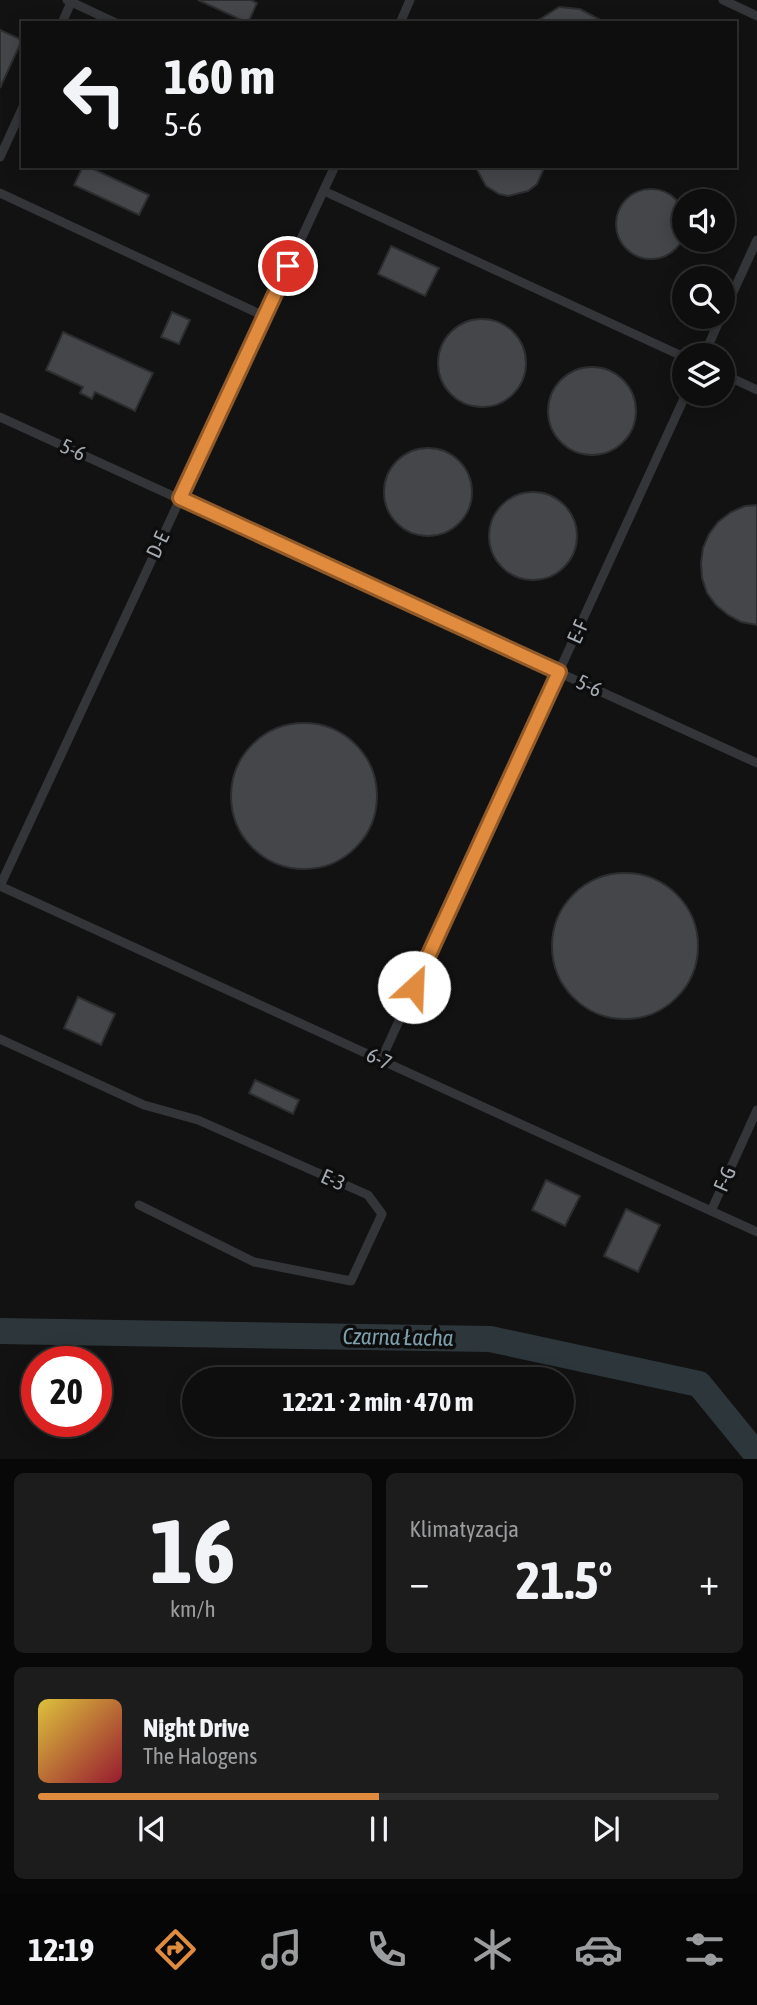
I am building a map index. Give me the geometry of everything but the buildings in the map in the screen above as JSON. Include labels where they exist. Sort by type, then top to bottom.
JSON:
[{"type":"lane","points":[[401,21],[410,0]]},
{"type":"lane","points":[[723,0],[757,16]]},
{"type":"lane","points":[[63,21],[70,1],[112,21]]},
{"type":"lane","points":[[0,157],[21,111]]},
{"type":"lane","name":"D-E","points":[[0,886],[334,168]]},
{"type":"lane","points":[[324,191],[672,351]]},
{"type":"lane","points":[[0,193],[264,316]]},
{"type":"lane","points":[[735,287],[757,240]]},
{"type":"lane","points":[[735,380],[757,390]]},
{"type":"lane","name":"E-F","points":[[381,1060],[681,406]]},
{"type":"lane","name":"5-6","points":[[0,417],[757,763]]},
{"type":"lane","name":"6-7","points":[[0,886],[757,1232]]},
{"type":"lane","name":"E-3","points":[[0,1039],[144,1105],[198,1120],[368,1195],[382,1214],[351,1280],[254,1262],[139,1205]]},
{"type":"lane","name":"F-G","points":[[711,1211],[757,1110]]},
{"type":"waterway","name":"Czarna Łacha","points":[[0,1331],[490,1339],[699,1384],[757,1455]]},
{"type":"route","points":[[288,266],[180,498],[559,672],[414,987]]}]
